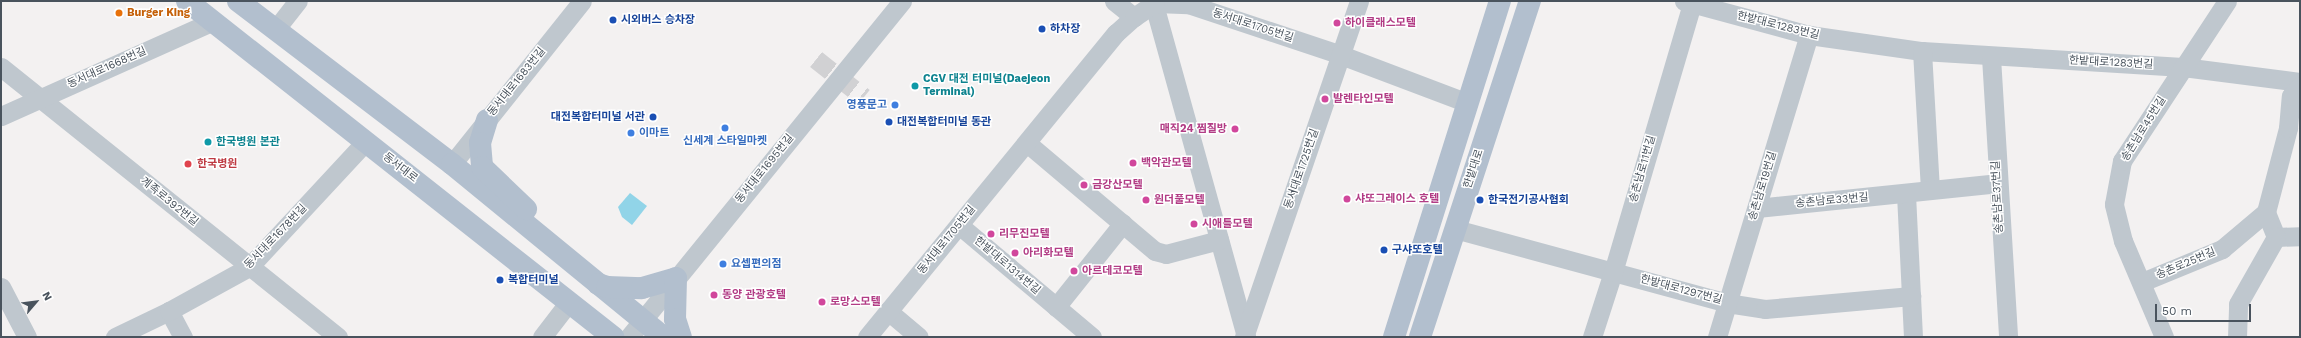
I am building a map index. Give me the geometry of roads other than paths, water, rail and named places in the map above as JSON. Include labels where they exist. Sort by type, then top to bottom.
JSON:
[{"type":"main road","name":"동서대로","points":[[187,1],[613,337]]},
{"type":"main road","points":[[238,1],[274,30],[452,164],[663,337]]},
{"type":"main road","points":[[1394,337],[1500,1]]},
{"type":"main road","name":"한밭대로","points":[[1420,337],[1530,1]]},
{"type":"main road","points":[[487,120],[480,143],[482,167],[531,214],[534,232]]},
{"type":"main road","points":[[595,282],[608,288],[641,288],[676,278],[675,319],[681,337]]},
{"type":"street","points":[[274,30],[298,1]]},
{"type":"street","name":"동서대로1683번길","points":[[452,164],[582,1]]},
{"type":"street","name":"동서대로1695번길","points":[[629,337],[902,1]]},
{"type":"street","points":[[1114,1],[1134,18]]},
{"type":"street","name":"동서대로1725번길","points":[[1245,336],[1359,1]]},
{"type":"street","name":"송촌남로45번길","points":[[2164,337],[2142,282],[2123,241],[2114,204],[2122,161],[2227,1]]},
{"type":"street","points":[[1154,2],[1245,336]]},
{"type":"street","name":"동서대로1705번길","points":[[867,337],[1116,34],[1154,2],[1188,4],[1341,55],[1468,103]]},
{"type":"street","name":"한밭대로1283번길","points":[[1689,2],[1809,35],[1922,51],[1991,57],[2183,67],[2300,82]]},
{"type":"street","name":"송촌남로11번길","points":[[1592,337],[1613,272],[1689,2]]},
{"type":"street","name":"동서대로1668번길","points":[[1,116],[213,21]]},
{"type":"street","name":"송촌남로19번길","points":[[1717,337],[1809,35]]},
{"type":"street","points":[[1922,51],[1930,190]]},
{"type":"street","name":"송촌남로37번길","points":[[1991,57],[1997,183],[2008,337]]},
{"type":"street","name":"계족로392번길","points":[[1,67],[338,337]]},
{"type":"street","points":[[2276,237],[2266,212],[2288,128],[2291,96],[2300,86]]},
{"type":"street","name":"동서대로1678번길","points":[[115,337],[169,311],[249,267],[366,141]]},
{"type":"street","points":[[1027,142],[1155,251],[1166,254],[1219,240]]},
{"type":"street","name":"송촌남로33번길","points":[[1757,208],[1906,194],[1997,183]]},
{"type":"street","points":[[1906,194],[1913,337]]},
{"type":"street","name":"송촌로25번길","points":[[2142,282],[2222,249],[2266,212]]},
{"type":"street","points":[[1056,307],[1122,223]]},
{"type":"street","name":"한밭대로1314번길","points":[[958,225],[1092,337]]},
{"type":"street","name":"한밭대로1297번길","points":[[1455,229],[1728,302],[1765,309],[1911,296]]},
{"type":"street","points":[[2276,237],[2300,236]]},
{"type":"street","points":[[2237,337],[2238,304],[2276,237]]},
{"type":"street","points":[[1,287],[27,337]]},
{"type":"street","points":[[542,337],[569,302]]},
{"type":"street","points":[[169,311],[183,337]]},
{"type":"street","points":[[888,312],[919,337]]},
{"type":"water","points":[[630,193],[647,206],[632,225],[622,217],[618,207]]},
{"type":"tunnel","points":[[816,59],[864,97]]},
{"type":"place","name":"Burger King","points":[[119,13]]},
{"type":"place","name":"시외버스 승차장","points":[[613,20]]},
{"type":"place","name":"하이클래스모텔","points":[[1337,23]]},
{"type":"place","name":"하차장","points":[[1042,29]]},
{"type":"place","name":"CGV 대전 터미널(Daejeon Terminal)","points":[[915,86]]},
{"type":"place","name":"발렌타인모텔","points":[[1325,99]]},
{"type":"place","name":"영풍문고","points":[[895,105]]},
{"type":"place","name":"대전복합터미널 서관","points":[[653,117]]},
{"type":"place","name":"대전복합터미널 동관","points":[[889,122]]},
{"type":"place","name":"신세계 스타일마켓","points":[[725,128]]},
{"type":"place","name":"매직24 찜질방","points":[[1235,129]]},
{"type":"place","name":"이마트","points":[[631,133]]},
{"type":"place","name":"한국병원 본관","points":[[208,142]]},
{"type":"place","name":"백악관모텔","points":[[1133,163]]},
{"type":"place","name":"한국병원","points":[[188,164]]},
{"type":"place","name":"금강산모텔","points":[[1084,185]]},
{"type":"place","name":"샤또그레이스 호텔","points":[[1347,199]]},
{"type":"place","name":"원더풀모텔","points":[[1146,200]]},
{"type":"place","name":"한국전기공사협회","points":[[1480,200]]},
{"type":"place","name":"시애틀모텔","points":[[1194,224]]},
{"type":"place","name":"리무진모텔","points":[[991,234]]},
{"type":"place","name":"구샤또호텔","points":[[1384,250]]},
{"type":"place","name":"아리화모텔","points":[[1015,253]]},
{"type":"place","name":"요셉편의점","points":[[723,264]]},
{"type":"place","name":"아르데코모텔","points":[[1074,271]]},
{"type":"place","name":"복합터미널","points":[[500,280]]},
{"type":"place","name":"동양 관광호텔","points":[[714,295]]},
{"type":"place","name":"로망스모텔","points":[[822,302]]}]
